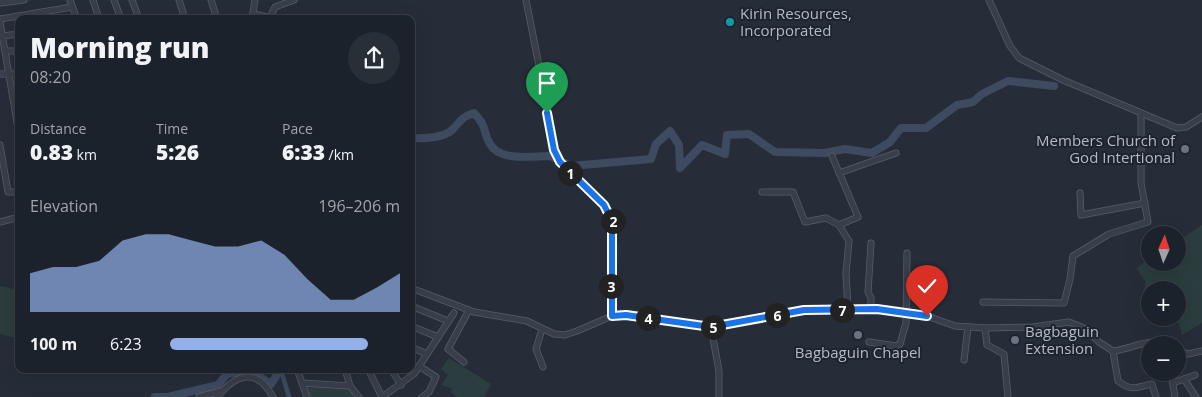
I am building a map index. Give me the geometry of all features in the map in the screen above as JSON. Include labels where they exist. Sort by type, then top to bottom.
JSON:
[{"type":"street","points":[[0,3],[24,0]]},
{"type":"street","points":[[70,0],[75,15]]},
{"type":"street","points":[[93,0],[98,15]]},
{"type":"street","points":[[114,0],[120,15]]},
{"type":"street","points":[[132,0],[138,15]]},
{"type":"street","points":[[179,0],[184,15]]},
{"type":"street","points":[[210,0],[216,15]]},
{"type":"street","points":[[253,15],[255,0]]},
{"type":"street","points":[[271,15],[275,7],[294,0]]},
{"type":"street","points":[[526,0],[557,157],[564,168],[604,205],[612,221],[612,316]]},
{"type":"street","points":[[989,0],[1010,46],[1019,58],[1063,80],[1181,129],[1202,117]]},
{"type":"street","points":[[28,15],[72,7]]},
{"type":"street","points":[[15,17],[0,20],[9,74],[15,94]]},
{"type":"street","points":[[2,36],[15,34]]},
{"type":"street","points":[[5,51],[15,51]]},
{"type":"street","points":[[0,74],[15,74]]},
{"type":"street","points":[[983,302],[1064,303],[1073,256],[1109,234],[1148,222],[1141,182],[1141,113]]},
{"type":"street","points":[[0,145],[8,192],[15,192]]},
{"type":"street","points":[[839,173],[896,153]]},
{"type":"street","points":[[832,156],[858,216],[839,225]]},
{"type":"street","points":[[762,192],[792,192],[805,222],[826,218],[839,225],[849,240],[846,273],[848,310]]},
{"type":"street","points":[[1080,193],[1081,215],[1145,203]]},
{"type":"street","points":[[0,222],[15,218]]},
{"type":"street","points":[[871,243],[868,292],[871,298],[871,309]]},
{"type":"street","points":[[869,342],[899,346],[906,323],[907,253]]},
{"type":"street","points":[[415,290],[469,310],[527,321],[554,334],[565,335],[612,316],[626,315],[711,327],[801,311],[871,309],[927,316],[955,326],[968,327],[1033,327],[1069,322],[1084,328],[1107,349],[1113,351],[1141,344]]},
{"type":"street","points":[[415,308],[448,322]]},
{"type":"street","points":[[464,362],[449,351],[448,346],[469,310]]},
{"type":"street","points":[[415,370],[454,313]]},
{"type":"street","points":[[711,327],[719,371],[719,397]]},
{"type":"street","points":[[964,360],[968,327]]},
{"type":"street","points":[[415,328],[438,337]]},
{"type":"street","points":[[985,328],[987,345],[1004,354],[1008,397]]},
{"type":"street","points":[[542,329],[536,349],[543,367]]},
{"type":"street","points":[[415,349],[427,354]]},
{"type":"street","points":[[1113,351],[1118,381],[1126,387],[1138,389],[1152,384],[1156,397]]},
{"type":"street","points":[[1186,353],[1202,351]]},
{"type":"street","points":[[419,366],[436,378],[429,392],[422,397]]},
{"type":"street","points":[[298,373],[307,397]]},
{"type":"street","points":[[346,373],[350,386],[359,397]]},
{"type":"street","points":[[370,373],[382,397],[401,385],[412,373]]},
{"type":"street","points":[[394,373],[401,385]]},
{"type":"street","points":[[1186,378],[1195,375]]},
{"type":"street","points":[[217,397],[231,381],[248,377],[266,387],[272,397]]},
{"type":"street","points":[[1175,397],[1173,383],[1178,381]]},
{"type":"street","points":[[1185,381],[1196,397]]},
{"type":"street","points":[[302,383],[350,386]]},
{"type":"street","points":[[199,397],[222,391]]},
{"type":"street","points":[[429,392],[436,397]]},
{"type":"shaded area","points":[[1202,225],[1202,323],[1182,335],[1180,326],[1186,326],[1186,281],[1145,281],[1136,268],[1141,265],[1141,271],[1186,271],[1186,236]]},
{"type":"shaded area","points":[[0,286],[14,289],[15,286],[15,338],[0,334]]},
{"type":"shaded area","points":[[449,358],[491,384],[484,397],[457,397],[450,392],[453,389],[441,385],[448,375],[441,369]]},
{"type":"shaded area","points":[[307,385],[348,387],[355,397],[309,397]]},
{"type":"waterway","points":[[565,163],[571,166],[651,159],[656,144],[670,131],[679,145],[680,168],[702,145],[725,154],[727,135],[749,134],[775,152],[825,153],[845,149],[872,153],[890,142],[901,128],[926,128],[957,105],[973,102],[982,94],[1008,81],[1054,86]]},
{"type":"waterway","points":[[415,138],[427,138],[445,134],[464,118],[474,113],[495,150],[509,156],[550,156],[556,159]]},
{"type":"waterway","points":[[155,397],[168,397],[218,385],[227,374],[235,373]]},
{"type":"waterway","points":[[254,373],[271,384],[278,373]]},
{"type":"waterway","points":[[282,373],[289,397]]},
{"type":"place","name":"Kirin Resources, Incorporated","points":[[730,22]]},
{"type":"place","name":"Members Church of God Intertional","points":[[1185,149]]},
{"type":"place","name":"Bagbaguin Chapel","points":[[858,335]]},
{"type":"place","name":"Bagbaguin Extension","points":[[1015,340]]},
{"type":"route","points":[[547,113],[554,150],[560,162],[604,205],[612,221],[612,316],[626,315],[711,327],[804,310],[877,309],[927,316]]}]
